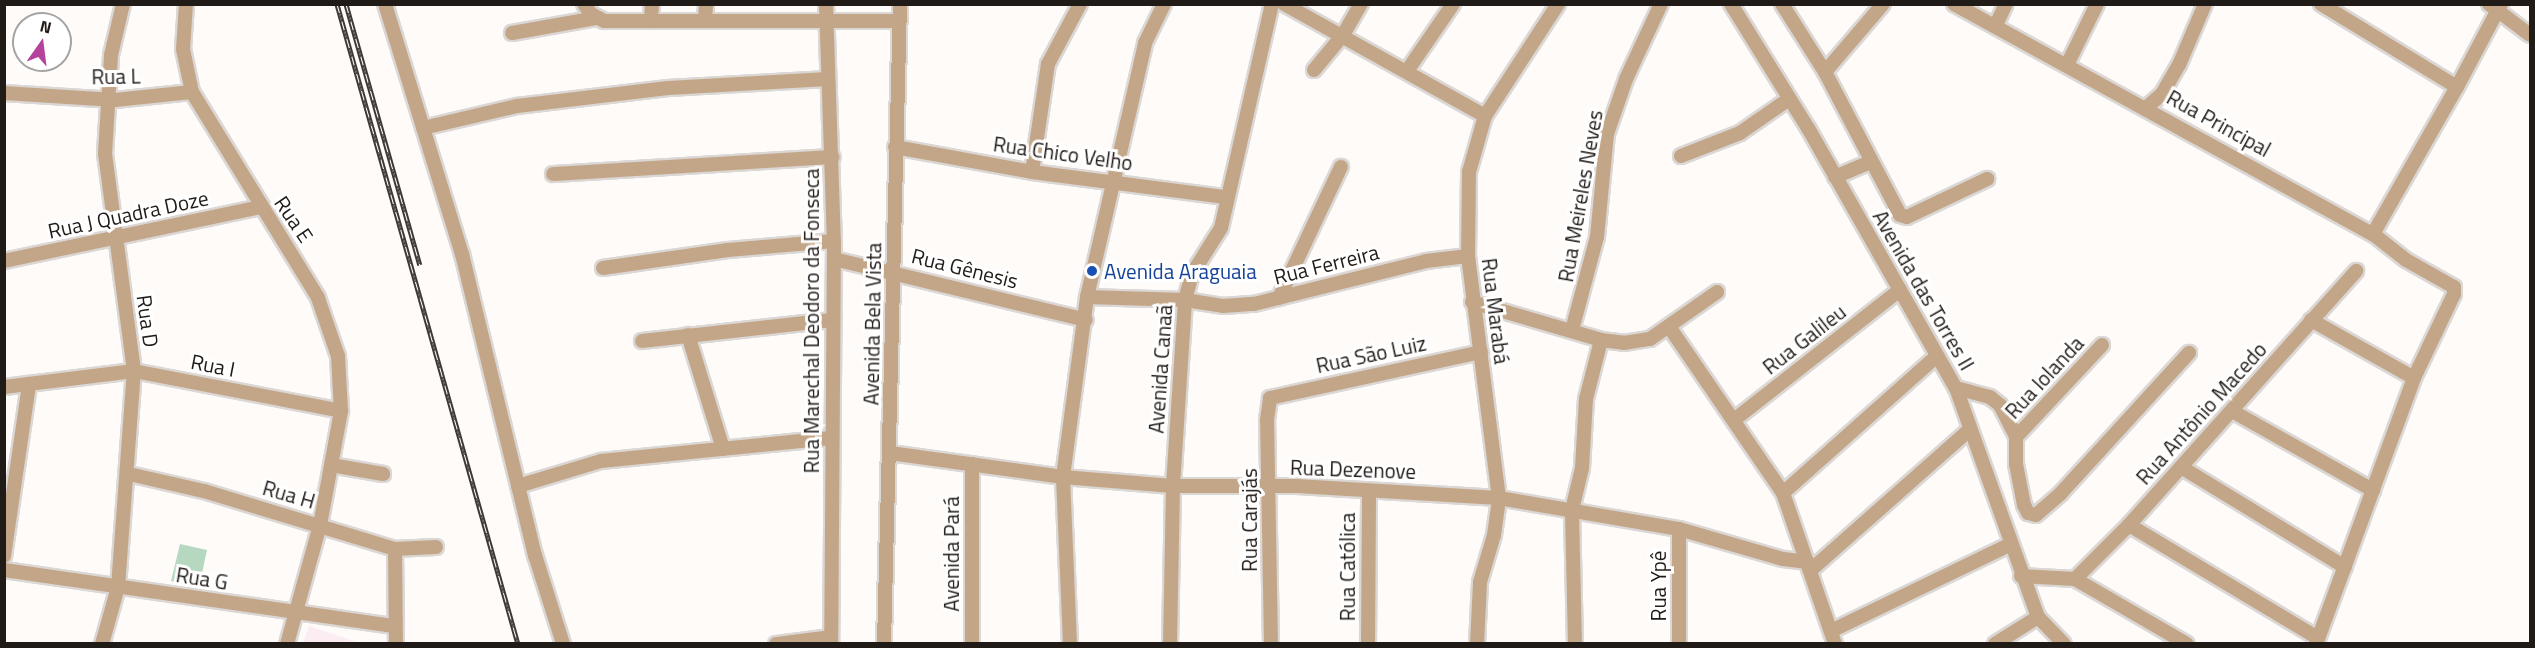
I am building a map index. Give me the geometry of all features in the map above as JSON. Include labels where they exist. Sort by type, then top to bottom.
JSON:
[{"type":"street","name":"Rua D","points":[[102,644],[118,586],[129,474],[134,371],[105,154],[106,100],[111,55],[123,4]]},
{"type":"street","name":"Rua E","points":[[186,4],[183,49],[192,92],[327,318],[338,356],[341,411],[320,525],[287,644]]},
{"type":"street","points":[[385,4],[488,348],[518,486],[563,644]]},
{"type":"street","points":[[584,4],[600,20]]},
{"type":"street","points":[[651,21],[652,4]]},
{"type":"street","points":[[705,20],[706,4]]},
{"type":"street","name":"Rua Marechal Deodoro da Fonseca","points":[[826,4],[834,241],[831,640]]},
{"type":"street","name":"Avenida Bela Vista","points":[[884,644],[900,4]]},
{"type":"street","points":[[1032,172],[1044,78],[1054,47],[1080,4]]},
{"type":"street","points":[[1070,644],[1063,477],[1086,320],[1087,297],[1145,43],[1164,4]]},
{"type":"street","name":"Avenida Canaã","points":[[1170,644],[1173,486],[1185,300],[1192,273],[1216,241],[1272,4]]},
{"type":"street","points":[[1284,4],[1485,116]]},
{"type":"street","points":[[1314,70],[1343,35],[1361,4]]},
{"type":"street","points":[[1407,71],[1453,4]]},
{"type":"street","name":"Rua Marabá","points":[[1477,644],[1480,582],[1494,535],[1499,498],[1472,302],[1468,256],[1469,172],[1485,116],[1558,4]]},
{"type":"street","name":"Rua Meireles Neves","points":[[1572,330],[1597,237],[1607,134],[1626,79],[1661,4]]},
{"type":"street","name":"Avenida das Torres II","points":[[1731,4],[1808,128],[1956,388],[1968,431],[2038,617]]},
{"type":"street","points":[[1782,4],[1825,72],[1898,212],[1907,218],[1987,179]]},
{"type":"street","points":[[1825,72],[1883,4]]},
{"type":"street","name":"Rua Principal","points":[[1954,4],[2147,107],[2373,234],[2406,260],[2455,289],[2414,378]]},
{"type":"street","points":[[1996,25],[2006,4]]},
{"type":"street","points":[[2067,65],[2097,4]]},
{"type":"street","points":[[2147,107],[2170,81],[2205,4]]},
{"type":"street","points":[[2321,4],[2457,87]]},
{"type":"street","points":[[2373,234],[2457,87],[2496,6],[2530,35]]},
{"type":"street","points":[[512,33],[600,20],[899,21]]},
{"type":"street","points":[[423,128],[517,106],[668,87],[828,79]]},
{"type":"street","name":"Rua L","points":[[4,93],[106,100],[192,92]]},
{"type":"street","points":[[1682,156],[1740,133],[1789,99]]},
{"type":"street","name":"Rua Chico Velho","points":[[895,147],[1032,172],[1225,197]]},
{"type":"street","points":[[554,174],[832,158]]},
{"type":"street","points":[[1835,177],[1871,162]]},
{"type":"street","points":[[1279,298],[1341,167]]},
{"type":"street","name":"Rua J Quadra Doze","points":[[4,261],[260,207]]},
{"type":"street","points":[[603,268],[728,250],[834,241]]},
{"type":"street","name":"Rua Ferreira","points":[[1087,297],[1185,300],[1223,306],[1279,298],[1426,261],[1468,256]]},
{"type":"street","name":"Rua Gênesis","points":[[834,259],[894,271],[1086,320]]},
{"type":"street","name":"Rua Antônio Macedo","points":[[2075,579],[2129,525],[2356,271]]},
{"type":"street","name":"Rua Galileu","points":[[1734,420],[1900,290]]},
{"type":"street","points":[[1472,302],[1601,340],[1636,342],[1670,328],[1716,292]]},
{"type":"street","points":[[642,341],[832,320]]},
{"type":"street","points":[[2129,525],[2317,641],[2414,378],[2311,320]]},
{"type":"street","points":[[1670,328],[1783,493],[1810,565],[1833,637],[2010,545]]},
{"type":"street","points":[[688,335],[723,449]]},
{"type":"street","points":[[1575,644],[1572,510],[1582,468],[1586,399],[1601,340]]},
{"type":"street","name":"Rua Iolanda","points":[[2016,437],[2102,345]]},
{"type":"street","name":"Rua São Luiz","points":[[1270,398],[1480,352]]},
{"type":"street","points":[[1956,388],[1995,400],[2016,437],[2021,494],[2028,513],[2036,515],[2061,493],[2189,353]]},
{"type":"street","points":[[1783,493],[1937,356]]},
{"type":"street","name":"Rua I","points":[[4,387],[134,371],[341,411]]},
{"type":"street","points":[[4,556],[29,384]]},
{"type":"street","name":"Rua Carajás","points":[[1270,398],[1267,420],[1270,487],[1271,644]]},
{"type":"street","points":[[2232,411],[2373,490]]},
{"type":"street","points":[[1810,565],[1968,431]]},
{"type":"street","points":[[518,486],[601,461],[831,438]]},
{"type":"street","name":"Rua Dezenove","points":[[890,453],[1063,477],[1173,486],[1270,487],[1499,498],[1679,529],[1810,565]]},
{"type":"street","name":"Avenida Pará","points":[[972,464],[972,644]]},
{"type":"street","points":[[331,465],[383,474]]},
{"type":"street","points":[[2181,467],[2344,567]]},
{"type":"street","name":"Rua H","points":[[129,474],[204,491],[395,549],[436,547]]},
{"type":"street","name":"Rua Católica","points":[[1368,644],[1369,491]]},
{"type":"street","name":"Rua Ypê","points":[[1679,529],[1679,644]]},
{"type":"street","points":[[395,549],[394,626],[396,644]]},
{"type":"street","name":"Rua G","points":[[4,570],[297,614],[394,626]]},
{"type":"street","points":[[2021,576],[2075,579],[2187,644]]},
{"type":"street","points":[[1995,644],[2038,617],[2064,644]]},
{"type":"street","points":[[777,644],[831,640]]},
{"type":"shaded area","points":[[309,626],[360,643],[303,643]]},
{"type":"green space","points":[[180,544],[207,550],[199,587],[171,581]]},
{"type":"railway","points":[[337,4],[518,644]]},
{"type":"railway","points":[[346,4],[420,265]]},
{"type":"place","name":"Avenida Araguaia","points":[[1092,271]]}]
